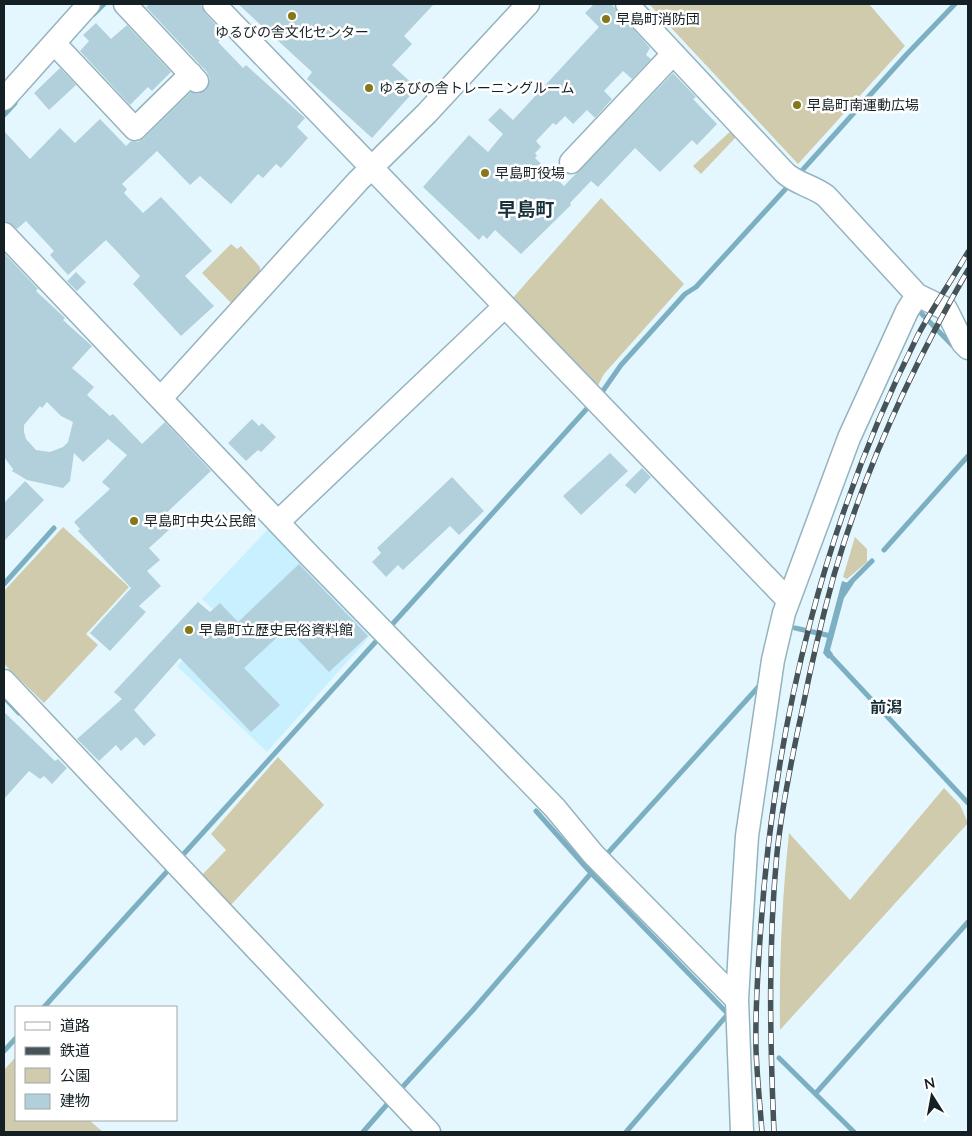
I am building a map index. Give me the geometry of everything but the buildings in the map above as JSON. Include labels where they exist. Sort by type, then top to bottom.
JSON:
[{"type":"street","points":[[4,99],[59,48],[89,4]]},
{"type":"street","points":[[59,48],[135,128],[194,77],[125,4]]},
{"type":"street","points":[[214,4],[596,399],[786,606]]},
{"type":"street","points":[[161,398],[372,167],[459,80],[528,4]]},
{"type":"street","points":[[628,4],[673,54],[801,183],[826,196],[912,302],[946,309],[963,343],[968,348]]},
{"type":"street","points":[[571,162],[673,54]]},
{"type":"street","points":[[4,234],[278,522],[555,808],[593,854],[737,1000]]},
{"type":"street","points":[[742,1132],[737,1000],[747,836],[773,660],[786,606],[849,438],[912,302]]},
{"type":"street","points":[[278,522],[505,306]]},
{"type":"street","points":[[4,681],[429,1132]]},
{"type":"shaded area","points":[[269,528],[371,635],[267,752],[177,666],[223,619],[202,599]]},
{"type":"shaded area","points":[[852,579],[854,583],[844,598],[830,650],[833,654],[828,659],[823,653],[842,581],[848,583]]},
{"type":"green space","name":"早島町南運動広場","points":[[649,4],[869,4],[905,46],[798,164]]},
{"type":"green space","points":[[735,127],[737,136],[701,174],[693,166]]},
{"type":"green space","points":[[601,198],[684,284],[604,374],[596,389],[511,300]]},
{"type":"green space","points":[[231,244],[237,249],[241,246],[260,267],[260,274],[232,304],[202,273]]},
{"type":"green space","points":[[63,527],[129,587],[86,634],[98,645],[44,703],[4,664],[4,591]]},
{"type":"green space","points":[[855,537],[867,549],[867,562],[847,579],[843,577]]},
{"type":"green space","points":[[278,757],[324,805],[229,907],[200,877],[226,850],[211,834]]},
{"type":"green space","points":[[944,788],[960,805],[968,823],[780,1030],[784,882],[789,833],[850,900]]},
{"type":"green space","points":[[15,1059],[15,1121],[90,1121],[103,1132],[4,1132],[4,1070]]},
{"type":"waterway","points":[[94,14],[104,4]]},
{"type":"waterway","points":[[798,175],[907,54],[955,4]]},
{"type":"waterway","points":[[4,115],[15,103]]},
{"type":"waterway","points":[[600,395],[621,365],[685,294],[696,287],[791,183]]},
{"type":"waterway","points":[[916,308],[954,347]]},
{"type":"waterway","points":[[388,629],[592,403]]},
{"type":"waterway","points":[[884,550],[968,456]]},
{"type":"waterway","points":[[4,584],[54,528]]},
{"type":"waterway","points":[[848,585],[872,561]]},
{"type":"waterway","points":[[795,628],[831,636]]},
{"type":"waterway","points":[[180,858],[380,637]]},
{"type":"waterway","points":[[827,652],[968,803]]},
{"type":"waterway","points":[[607,854],[761,684]]},
{"type":"waterway","points":[[4,697],[19,713]]},
{"type":"waterway","points":[[536,811],[591,873],[730,1016]]},
{"type":"waterway","points":[[45,1006],[172,866]]},
{"type":"waterway","points":[[398,1092],[473,1010],[593,871]]},
{"type":"waterway","points":[[816,1093],[968,922]]},
{"type":"waterway","points":[[626,1132],[728,1014]]},
{"type":"waterway","points":[[4,1051],[15,1039]]},
{"type":"waterway","points":[[779,1058],[854,1132]]},
{"type":"waterway","points":[[363,1132],[390,1101]]},
{"type":"railway","points":[[762,1132],[756,1034],[760,940],[768,849],[778,772],[810,622],[832,548],[857,476],[885,405],[918,335],[968,252]]},
{"type":"railway","points":[[774,1132],[771,992],[774,888],[784,799],[813,659],[834,575],[860,496],[910,380],[968,270]]},
{"type":"place","name":"ゆるびの舎文化センター","points":[[292,16]]},
{"type":"place","name":"早島町消防団","points":[[606,19]]},
{"type":"place","name":"ゆるびの舎トレーニングルーム","points":[[369,88]]},
{"type":"place","name":"早島町南運動広場","points":[[797,105]]},
{"type":"place","name":"早島町役場","points":[[485,173]]},
{"type":"place","name":"早島町中央公民館","points":[[134,521]]},
{"type":"place","name":"早島町立歴史民俗資料館","points":[[189,630]]},
{"type":"district","name":"早島町","points":[[526,209]]},
{"type":"district","name":"前潟","points":[[886,707]]}]
